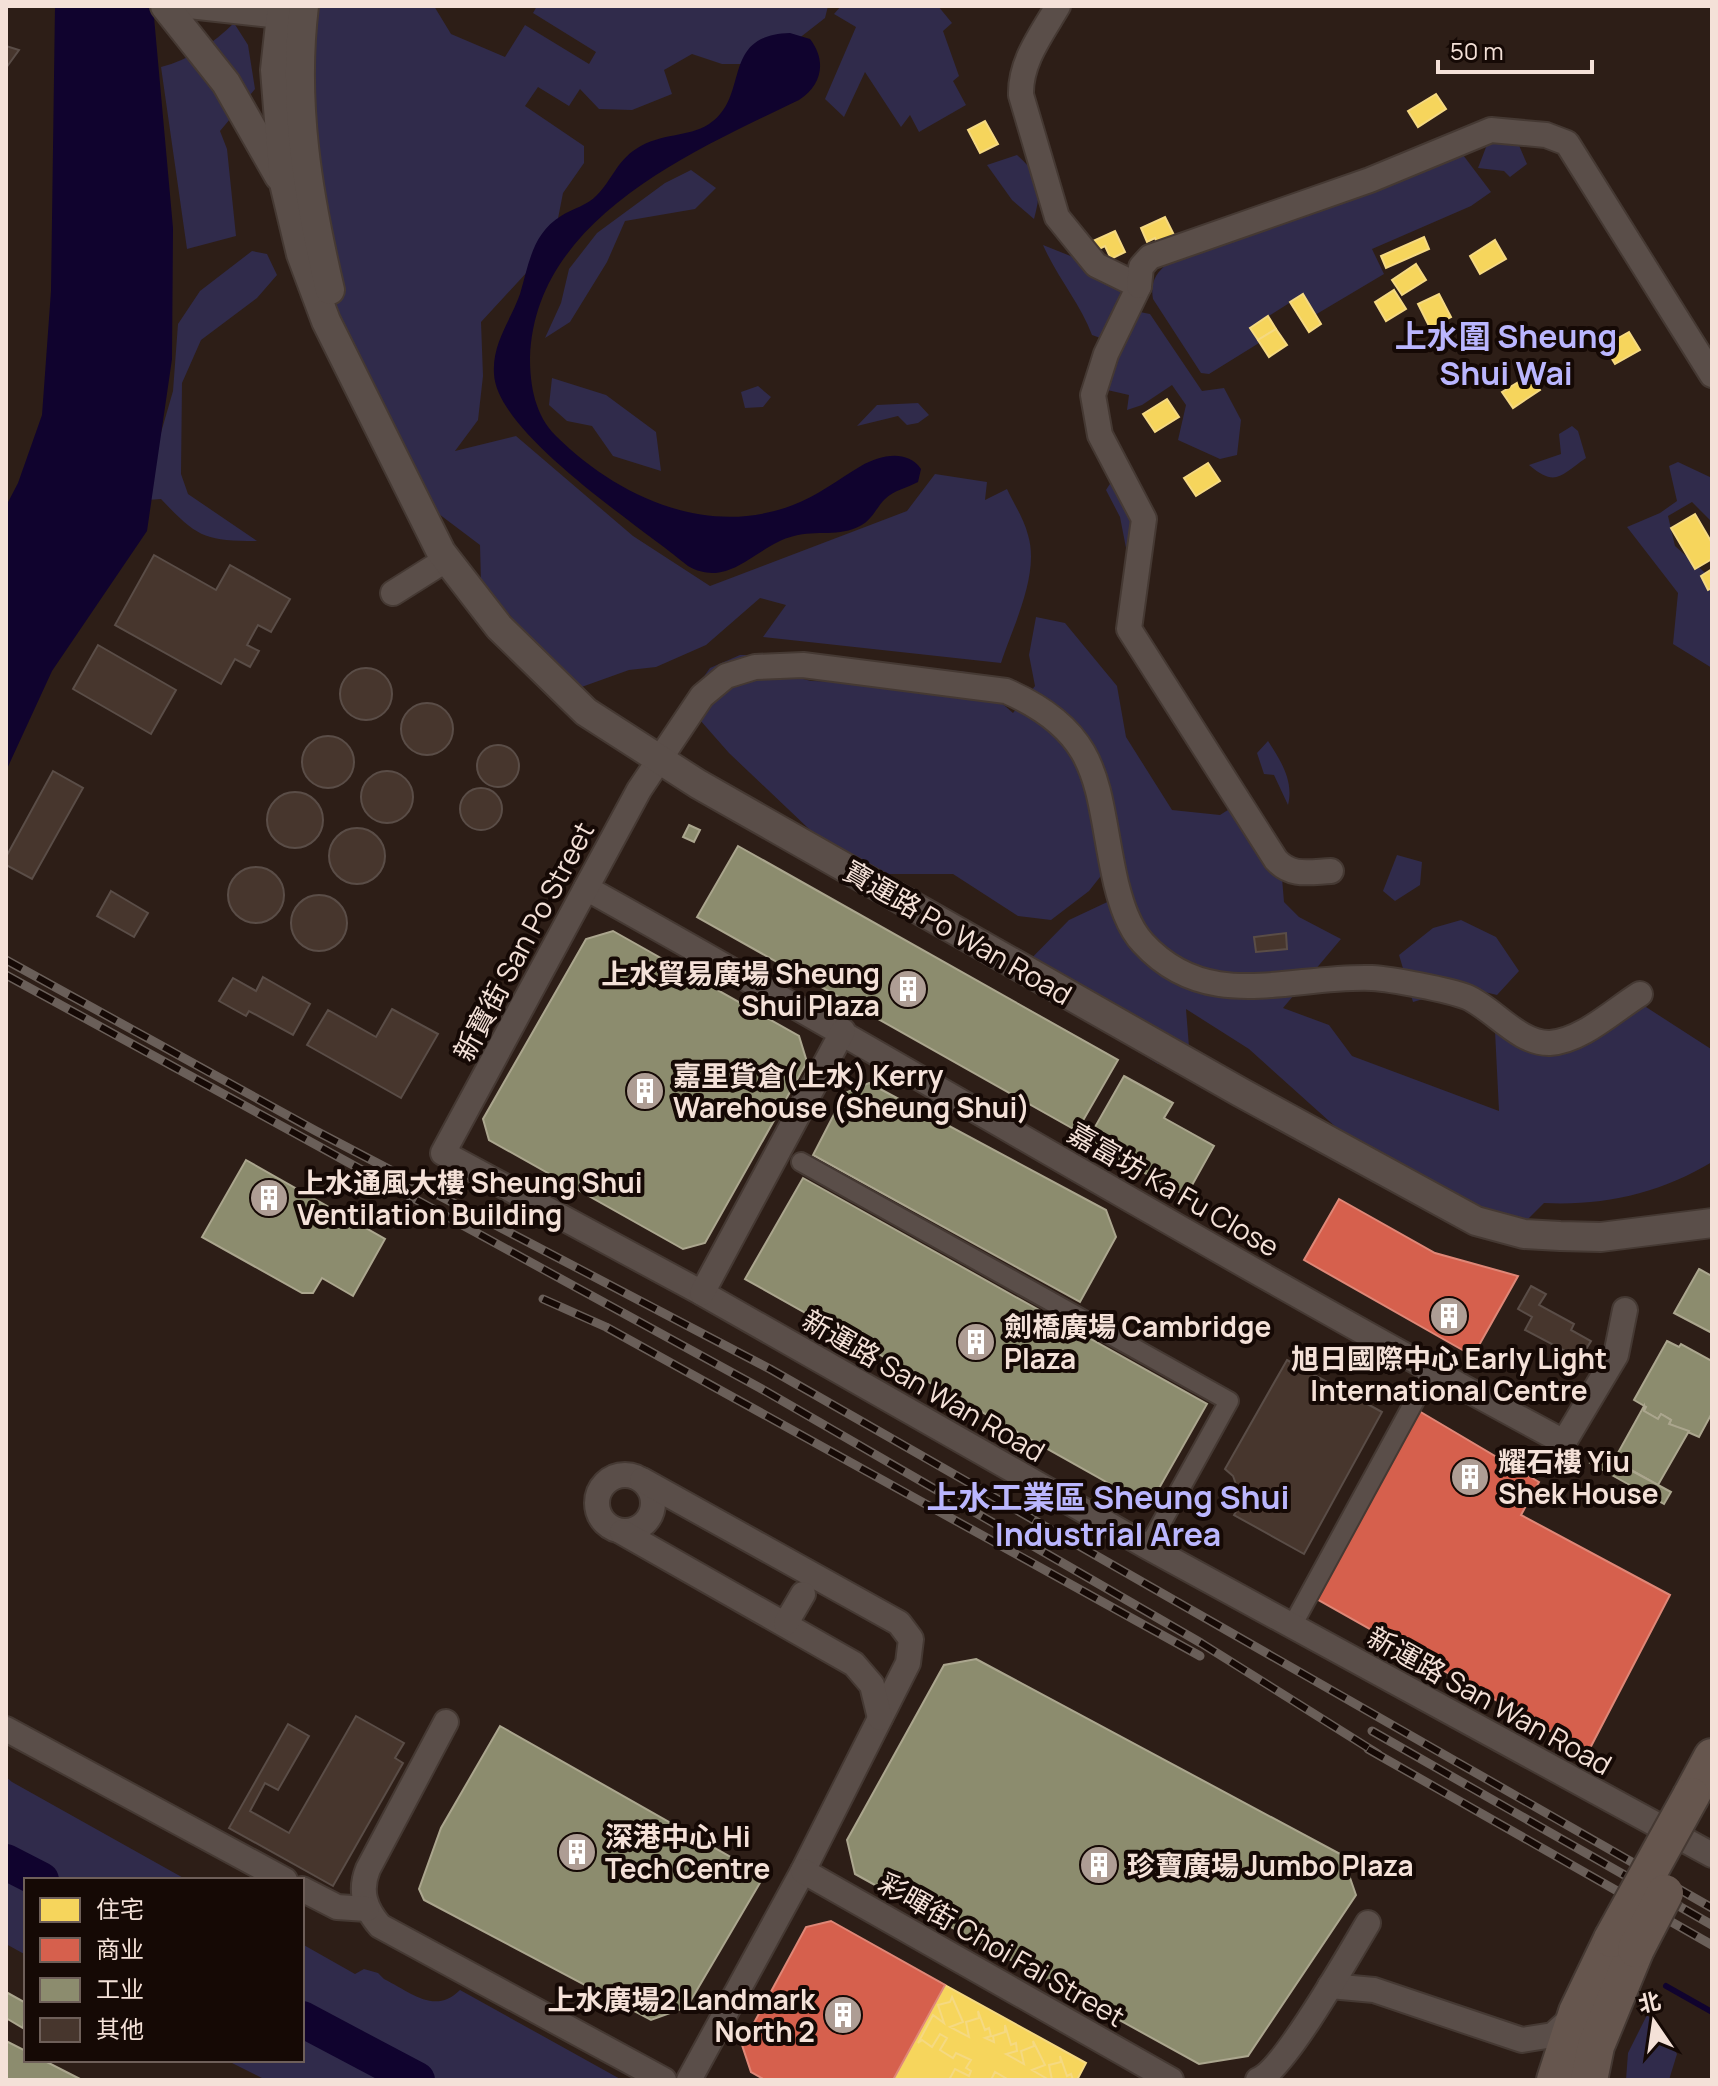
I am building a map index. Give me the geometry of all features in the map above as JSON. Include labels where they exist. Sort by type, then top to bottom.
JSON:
[{"type":"main road","points":[[1555,2080],[1577,2012],[1624,1944],[1702,1802],[1712,1757]]},
{"type":"main road","points":[[1589,2080],[1624,1944]]},
{"type":"street","points":[[165,6],[226,83],[284,183]]},
{"type":"street","points":[[189,6],[292,12]]},
{"type":"street","points":[[1058,6],[1027,59],[1020,76],[1021,95],[1057,217],[1096,265],[1139,286]]},
{"type":"street","name":"寶運路 Po Wan Road","points":[[292,12],[275,70],[284,183],[301,254],[326,321],[447,559],[499,627],[575,702],[658,759],[1226,1085],[1476,1221],[1524,1234],[1573,1237],[1712,1223]]},
{"type":"street","name":"寶運路 Po Wan Road","points":[[292,12],[307,180],[340,331],[359,388]]},
{"type":"street","points":[[1331,871],[1297,873],[1285,870],[1276,860],[1129,629],[1144,519],[1100,435],[1093,395],[1106,354],[1139,286],[1141,267],[1150,257],[1357,185],[1491,130],[1524,131],[1567,143],[1712,375]]},
{"type":"street","points":[[393,593],[447,559]]},
{"type":"street","name":"新寶街 San Po Street","points":[[443,1153],[658,759],[702,696],[726,676],[755,667],[803,665],[1006,691],[1036,704],[1066,729],[1091,765],[1103,801],[1109,851],[1121,905],[1139,939],[1163,964],[1189,977],[1247,987],[1373,978],[1466,997],[1536,1042],[1551,1043],[1568,1040],[1640,994]]},
{"type":"street","name":"嘉富坊 Ka Fu Close","points":[[586,888],[843,1031],[1431,1371],[1564,1442],[1616,1355],[1625,1310]]},
{"type":"street","points":[[702,1293],[843,1031]]},
{"type":"street","name":"新運路 San Wan Road","points":[[443,1153],[702,1293],[1148,1547],[1712,1855]]},
{"type":"street","points":[[801,1162],[1229,1401],[1148,1547]]},
{"type":"street","points":[[1292,1626],[1431,1371]]},
{"type":"street","points":[[689,2080],[803,1871],[908,1663],[912,1649],[907,1630],[642,1480],[624,1475],[615,1477],[601,1489],[597,1507],[605,1523],[843,1656],[864,1673],[872,1685],[880,1718]]},
{"type":"street","points":[[622,1532],[640,1528],[652,1514],[653,1495],[642,1480]]},
{"type":"street","points":[[786,1623],[803,1594]]},
{"type":"street","points":[[446,1722],[363,1880],[367,1909],[380,1926],[664,2080]]},
{"type":"street","points":[[6,1729],[281,1878]]},
{"type":"street","name":"彩暉街 Choi Fai Street","points":[[803,1871],[1171,2080]]},
{"type":"street","points":[[304,1890],[337,1907],[367,1909]]},
{"type":"street","points":[[1258,2080],[1267,2077],[1284,2055],[1368,1923]]},
{"type":"street","points":[[1330,1986],[1374,1990],[1522,2040],[1553,2035],[1577,2012]]},
{"type":"shaded area","points":[[55,6],[153,6],[173,228],[172,359],[147,531],[52,671],[6,771],[6,506],[18,483],[42,415],[51,291]]},
{"type":"shaded area","points":[[312,6],[434,6],[451,34],[505,57],[525,25],[589,64],[596,52],[533,13],[537,6],[828,6],[825,18],[766,64],[722,64],[692,54],[664,70],[672,94],[632,110],[599,109],[580,89],[569,106],[538,87],[525,106],[584,146],[584,163],[563,193],[553,244],[481,322],[483,376],[478,420],[455,451],[516,436],[633,536],[710,586],[907,511],[935,474],[987,482],[985,500],[1007,489],[1026,529],[1031,566],[1024,600],[1001,663],[763,637],[786,605],[760,598],[706,645],[656,667],[629,670],[576,689],[481,583],[480,545],[427,505],[290,229]]},
{"type":"shaded area","points":[[841,6],[938,6],[952,23],[943,31],[959,76],[953,81],[966,105],[919,132],[910,115],[901,127],[865,72],[844,117],[825,99],[856,27],[834,14]]},
{"type":"shaded area","points":[[234,23],[248,45],[255,89],[220,131],[227,149],[236,236],[187,249],[161,67],[200,50]]},
{"type":"shaded area","points":[[790,33],[810,39],[819,56],[820,72],[813,87],[799,100],[667,168],[626,196],[588,229],[559,266],[538,309],[530,358],[535,400],[543,419],[556,436],[607,477],[666,506],[697,514],[728,517],[761,514],[802,501],[876,459],[901,456],[921,469],[918,482],[889,496],[860,526],[844,531],[794,536],[730,569],[717,573],[703,572],[688,566],[544,451],[519,424],[501,398],[494,363],[533,250],[551,223],[593,199],[624,159],[636,149],[709,124],[722,112],[744,56],[753,44],[768,36]]},
{"type":"shaded area","points":[[1488,142],[1518,143],[1527,164],[1510,177],[1504,171],[1478,168]]},
{"type":"shaded area","points":[[1460,151],[1491,192],[1471,206],[1372,249],[1384,274],[1315,315],[1302,295],[1250,328],[1259,343],[1209,374],[1201,373],[1153,299],[1155,278],[1168,263]]},
{"type":"shaded area","points":[[1017,155],[1031,170],[1038,184],[1034,219],[1012,200],[987,165]]},
{"type":"shaded area","points":[[691,170],[716,188],[695,209],[625,221],[607,262],[570,322],[545,338],[561,303],[569,269],[597,233],[665,183]]},
{"type":"shaded area","points":[[1082,242],[1114,266],[1140,312],[1150,314],[1202,391],[1224,388],[1241,420],[1237,455],[1220,459],[1178,440],[1186,405],[1172,385],[1142,405],[1127,410],[1129,395],[1103,389],[1120,345],[1092,335],[1043,245],[1073,257]]},
{"type":"shaded area","points":[[252,251],[267,254],[277,275],[257,298],[201,340],[182,383],[181,474],[188,494],[257,541],[225,540],[193,529],[161,499],[147,500],[154,457],[173,391],[178,324],[200,291]]},
{"type":"shaded area","points":[[552,378],[606,395],[656,432],[661,471],[613,456],[592,426],[567,421],[549,405]]},
{"type":"shaded area","points":[[758,386],[771,397],[763,407],[745,408],[741,392]]},
{"type":"shaded area","points":[[918,403],[929,415],[918,423],[907,425],[898,416],[857,426],[877,405]]},
{"type":"shaded area","points":[[1572,426],[1578,431],[1586,458],[1564,474],[1552,477],[1529,465],[1561,454],[1559,434]]},
{"type":"shaded area","points":[[1678,462],[1712,478],[1712,522],[1692,502],[1668,516],[1675,546],[1712,579],[1712,668],[1673,644],[1678,593],[1627,527],[1660,513],[1677,501],[1669,466]]},
{"type":"shaded area","points":[[1122,465],[1141,538],[1126,548],[1120,517],[1106,490]]},
{"type":"shaded area","points":[[1036,617],[1065,623],[1117,686],[1126,737],[1172,810],[1220,815],[1231,808],[1282,878],[1284,902],[1299,917],[1341,939],[1283,1008],[1329,1025],[1352,1056],[1499,1111],[1495,1031],[1526,1052],[1579,1037],[1633,1006],[1646,1007],[1711,1049],[1712,1162],[1673,1182],[1631,1195],[1610,1200],[1544,1203],[1525,1222],[1533,1246],[1358,1147],[1249,1049],[1186,1009],[1189,1047],[1158,1064],[1015,975],[1069,920],[1118,897],[1115,858],[1089,891],[1051,920],[1018,916],[953,874],[874,874],[829,848],[729,753],[685,703],[710,668],[740,655],[796,655],[784,674],[811,681],[851,682],[876,661],[966,672],[1013,713],[1035,686],[1029,655]]},
{"type":"shaded area","points":[[1268,741],[1288,779],[1288,805],[1274,775],[1264,774],[1257,753]]},
{"type":"shaded area","points":[[1397,855],[1422,862],[1420,885],[1395,901],[1383,891]]},
{"type":"shaded area","points":[[1461,920],[1496,937],[1519,971],[1497,995],[1464,987],[1413,1002],[1399,955],[1433,928]]},
{"type":"shaded area","points":[[6,1777],[183,1878],[24,1878],[24,1954],[6,1944]]},
{"type":"shaded area","points":[[304,1945],[355,1974],[364,1969],[378,1973],[423,1999],[442,2001],[460,1990],[622,2080],[266,2080],[230,2062],[304,2062]]},
{"type":"shaded area","points":[[1647,2015],[1664,2031],[1677,2054],[1669,2080],[1626,2080],[1628,2053]]},
{"type":"building: 住宅","points":[[1436,94],[1446,109],[1418,127],[1408,111]]},
{"type":"building: 住宅","points":[[985,121],[998,144],[980,153],[968,130]]},
{"type":"building: 住宅","points":[[1165,217],[1175,237],[1158,245],[1155,238],[1147,242],[1141,228]]},
{"type":"building: 住宅","points":[[1115,231],[1125,252],[1111,259],[1105,246],[1097,250],[1093,241]]},
{"type":"building: 住宅","points":[[1424,237],[1429,249],[1386,268],[1381,256]]},
{"type":"building: 住宅","points":[[1495,240],[1506,259],[1480,274],[1470,256]]},
{"type":"building: 住宅","points":[[1416,264],[1426,280],[1402,295],[1392,280]]},
{"type":"building: 住宅","points":[[1394,290],[1406,309],[1386,321],[1375,302]]},
{"type":"building: 住宅","points":[[1303,294],[1321,324],[1309,332],[1290,302]]},
{"type":"building: 住宅","points":[[1439,294],[1451,317],[1430,328],[1418,304]]},
{"type":"building: 住宅","points":[[1268,316],[1276,329],[1258,340],[1250,328]]},
{"type":"building: 住宅","points":[[1276,329],[1287,345],[1269,357],[1258,340]]},
{"type":"building: 住宅","points":[[1629,332],[1640,350],[1615,364],[1604,346]]},
{"type":"building: 住宅","points":[[1530,375],[1540,390],[1513,408],[1502,392]]},
{"type":"building: 住宅","points":[[1167,399],[1179,417],[1155,432],[1143,414]]},
{"type":"building: 住宅","points":[[1208,463],[1220,481],[1196,496],[1184,478]]},
{"type":"building: 住宅","points":[[1695,514],[1712,543],[1712,559],[1695,569],[1671,528]]},
{"type":"building: 住宅","points":[[1712,569],[1712,588],[1708,590],[1701,576]]},
{"type":"building: 住宅","name":"耀石樓 Yiu Shek House","points":[[1434,1426],[1440,1452],[1432,1454],[1444,1462],[1443,1452],[1462,1443],[1468,1461],[1458,1465],[1475,1475],[1471,1460],[1478,1459],[1480,1464],[1492,1460],[1498,1476],[1492,1478],[1500,1482],[1507,1470],[1518,1476],[1515,1482],[1526,1488],[1515,1506],[1505,1500],[1499,1512],[1511,1519],[1505,1530],[1485,1520],[1487,1515],[1476,1509],[1483,1492],[1478,1489],[1474,1496],[1463,1494],[1458,1499],[1446,1491],[1451,1479],[1445,1476],[1438,1489],[1427,1480],[1431,1472],[1428,1470],[1421,1473],[1414,1469],[1411,1474],[1421,1480],[1417,1484],[1421,1486],[1410,1508],[1396,1499],[1393,1505],[1402,1517],[1399,1525],[1376,1512],[1388,1492],[1381,1487],[1403,1445],[1411,1450],[1415,1443],[1413,1431]]},
{"type":"building: 住宅","points":[[1376,1512],[1399,1525],[1392,1539],[1380,1532],[1377,1537],[1389,1544],[1376,1565],[1363,1558],[1358,1568],[1360,1575],[1379,1577],[1381,1583],[1374,1585],[1374,1600],[1365,1603],[1367,1611],[1383,1597],[1398,1605],[1395,1613],[1398,1623],[1405,1611],[1420,1617],[1413,1630],[1421,1634],[1428,1621],[1440,1628],[1423,1658],[1391,1641],[1396,1634],[1351,1609],[1350,1601],[1341,1604],[1335,1576],[1342,1573],[1339,1561],[1353,1538],[1359,1542]]},
{"type":"building: 住宅","points":[[1624,1573],[1654,1591],[1658,1613],[1644,1618],[1645,1628],[1640,1638],[1631,1640],[1635,1655],[1616,1662],[1609,1649],[1597,1673],[1616,1667],[1621,1682],[1599,1689],[1592,1677],[1583,1698],[1600,1694],[1603,1710],[1584,1716],[1582,1713],[1571,1742],[1508,1709],[1512,1700],[1482,1683],[1478,1691],[1465,1683],[1482,1652],[1491,1657],[1487,1668],[1502,1677],[1507,1666],[1520,1674],[1515,1684],[1529,1692],[1534,1682],[1549,1690],[1542,1703],[1552,1709],[1556,1702],[1560,1705],[1565,1698],[1556,1691],[1561,1681],[1572,1688],[1581,1673],[1570,1666],[1579,1652],[1591,1660],[1599,1645],[1587,1638],[1596,1623],[1608,1629],[1615,1616],[1604,1609],[1613,1594],[1625,1601],[1634,1587],[1621,1580]]},
{"type":"building: 住宅","points":[[945,1985],[1086,2063],[1077,2080],[893,2080]]},
{"type":"building: 住宅","points":[[952,1997],[963,2022],[950,2027],[969,2037],[966,2022],[979,2018],[978,2011],[985,2030],[989,2028],[991,2036],[985,2038],[994,2042],[993,2036],[1005,2032],[1005,2025],[1011,2045],[1016,2043],[1017,2051],[1006,2054],[1024,2064],[1021,2051],[1034,2046],[1033,2041],[1045,2065],[1032,2070],[1049,2080],[1009,2080],[995,2072],[991,2080],[949,2080],[955,2069],[969,2076],[971,2071],[966,2068],[971,2060],[956,2053],[953,2058],[940,2050],[947,2038],[940,2034],[932,2047],[922,2040],[918,2043],[933,2015],[944,2023],[938,2005],[950,2002]]},
{"type":"building: 住宅","points":[[1060,2056],[1067,2076],[1071,2074],[1073,2080],[1052,2080],[1049,2065],[1061,2062]]},
{"type":"building: 商业","name":"旭日國際中心 Early Light International Centre","points":[[1339,1199],[1435,1253],[1518,1276],[1473,1356],[1304,1260]]},
{"type":"building: 商业","points":[[1419,1411],[1539,1482],[1521,1515],[1670,1595],[1588,1752],[1315,1598]]},
{"type":"building: 商业","name":"上水廣場2 Landmark North 2","points":[[831,1921],[945,1985],[893,2080],[765,2080],[751,2072],[742,2045],[806,1927]]},
{"type":"building: 工业","points":[[689,825],[700,830],[694,842],[683,837]]},
{"type":"building: 工业","name":"上水貿易廣場 Sheung Shui Plaza","points":[[738,846],[1118,1060],[1077,1131],[697,917]]},
{"type":"building: 工业","name":"嘉里貨倉(上水) Kerry Warehouse (Sheung Shui)","points":[[613,931],[799,1036],[807,1062],[705,1243],[683,1249],[489,1140],[483,1119],[586,939]]},
{"type":"building: 工业","points":[[1124,1076],[1173,1103],[1164,1118],[1214,1146],[1186,1196],[1087,1141]]},
{"type":"building: 工业","points":[[869,1083],[1106,1210],[1116,1237],[1080,1302],[813,1155],[845,1093]]},
{"type":"building: 工业","name":"上水通風大樓 Sheung Shui Ventilation Building","points":[[246,1160],[385,1239],[353,1296],[322,1278],[313,1293],[302,1293],[202,1237]]},
{"type":"building: 工业","name":"劍橋廣場 Cambridge Plaza","points":[[803,1178],[1207,1404],[1149,1506],[745,1279]]},
{"type":"building: 工业","points":[[1699,1269],[1712,1276],[1712,1333],[1674,1313]]},
{"type":"building: 工业","points":[[1667,1341],[1679,1347],[1681,1344],[1712,1361],[1712,1413],[1699,1437],[1669,1424],[1671,1420],[1661,1414],[1658,1419],[1644,1411],[1646,1407],[1634,1400]]},
{"type":"building: 工业","points":[[1644,1406],[1644,1411],[1658,1419],[1661,1414],[1671,1420],[1669,1424],[1689,1431],[1658,1485],[1614,1460]]},
{"type":"building: 工业","points":[[1597,1452],[1671,1492],[1664,1504],[1590,1463]]},
{"type":"building: 工业","name":"珍寶廣場 Jumbo Plaza","points":[[976,1659],[1342,1855],[1356,1895],[1248,2056],[1199,2064],[855,1874],[847,1840],[944,1665]]},
{"type":"building: 工业","name":"深港中心 Hi Tech Centre","points":[[500,1726],[764,1876],[687,2007],[651,2020],[424,1900],[419,1889],[441,1828]]},
{"type":"building: 工业","points":[[6,1992],[24,2002],[23,2028],[6,2018]]},
{"type":"building: 工业","points":[[6,2041],[24,2050],[24,2062],[47,2062],[82,2080],[6,2080]]},
{"type":"building: 其他","points":[[6,46],[19,50],[6,68]]},
{"type":"building: 其他","points":[[154,555],[216,590],[230,565],[290,599],[271,632],[258,625],[247,645],[259,651],[250,667],[235,659],[221,684],[115,625]]},
{"type":"building: 其他","points":[[98,645],[176,690],[151,734],[73,689]]},
{"type":"building: 其他","points":[[366,668],[384,676],[392,694],[384,712],[366,720],[348,712],[340,694],[348,676]]},
{"type":"building: 其他","points":[[427,703],[445,711],[453,729],[445,747],[427,755],[409,747],[401,729],[409,711]]},
{"type":"building: 其他","points":[[328,736],[346,744],[354,762],[346,780],[328,788],[310,780],[302,762],[310,744]]},
{"type":"building: 其他","points":[[498,745],[513,751],[519,766],[513,781],[498,787],[483,781],[477,766],[483,751]]},
{"type":"building: 其他","points":[[53,771],[83,788],[32,879],[6,865],[6,857]]},
{"type":"building: 其他","points":[[387,771],[405,779],[413,797],[405,815],[387,823],[369,815],[361,797],[369,779]]},
{"type":"building: 其他","points":[[481,788],[496,794],[502,809],[496,824],[481,830],[466,824],[460,809],[466,794]]},
{"type":"building: 其他","points":[[295,792],[315,800],[323,820],[315,840],[295,848],[275,840],[267,820],[275,800]]},
{"type":"building: 其他","points":[[357,828],[377,836],[385,856],[377,876],[357,884],[337,876],[329,856],[337,836]]},
{"type":"building: 其他","points":[[256,867],[276,875],[284,895],[276,915],[256,923],[236,915],[228,895],[236,875]]},
{"type":"building: 其他","points":[[111,891],[148,913],[134,937],[97,916]]},
{"type":"building: 其他","points":[[319,895],[339,903],[347,923],[339,943],[319,951],[299,943],[291,923],[299,903]]},
{"type":"building: 其他","points":[[1286,933],[1287,949],[1256,952],[1254,937]]},
{"type":"building: 其他","points":[[263,977],[310,1004],[293,1035],[249,1011],[246,1016],[219,1001],[233,978],[256,991]]},
{"type":"building: 其他","points":[[392,1009],[438,1034],[401,1098],[307,1045],[328,1010],[376,1037]]},
{"type":"building: 其他","points":[[1531,1286],[1546,1294],[1539,1305],[1574,1324],[1571,1330],[1591,1341],[1580,1359],[1525,1330],[1532,1317],[1518,1309]]},
{"type":"building: 其他","points":[[1287,1360],[1382,1412],[1304,1554],[1234,1515],[1242,1501],[1233,1476],[1225,1469]]},
{"type":"building: 其他","points":[[356,1716],[404,1743],[395,1758],[403,1763],[333,1886],[229,1828],[288,1724],[309,1736],[278,1790],[265,1783],[250,1811],[289,1833]]},
{"type":"waterway","points":[[6,1862],[37,1878]]},
{"type":"waterway","points":[[1666,1986],[1712,2012]]},
{"type":"waterway","points":[[304,2020],[417,2080]]},
{"type":"railway","points":[[6,960],[316,1131],[770,1369],[1712,1908]]},
{"type":"railway","points":[[6,975],[760,1388],[1201,1643],[1378,1754]]},
{"type":"railway","points":[[543,1299],[606,1327],[1200,1656]]},
{"type":"railway","points":[[1372,1731],[1712,1925]]},
{"type":"railway","points":[[1368,1749],[1712,1945]]},
{"type":"place","name":"上水貿易廣場 Sheung Shui Plaza","points":[[908,989]]},
{"type":"place","name":"嘉里貨倉(上水) Kerry Warehouse (Sheung Shui)","points":[[645,1091]]},
{"type":"place","name":"上水通風大樓 Sheung Shui Ventilation Building","points":[[269,1198]]},
{"type":"place","name":"旭日國際中心 Early Light International Centre","points":[[1449,1316]]},
{"type":"place","name":"劍橋廣場 Cambridge Plaza","points":[[976,1342]]},
{"type":"place","name":"耀石樓 Yiu Shek House","points":[[1470,1477]]},
{"type":"place","name":"深港中心 Hi Tech Centre","points":[[577,1852]]},
{"type":"place","name":"珍寶廣場 Jumbo Plaza","points":[[1099,1865]]},
{"type":"place","name":"上水廣場2 Landmark North 2","points":[[843,2015]]},
{"type":"district","name":"上水圍 Sheung Shui Wai","points":[[1506,354]]},
{"type":"district","name":"上水工業區 Sheung Shui Industrial Area","points":[[1108,1516]]}]
